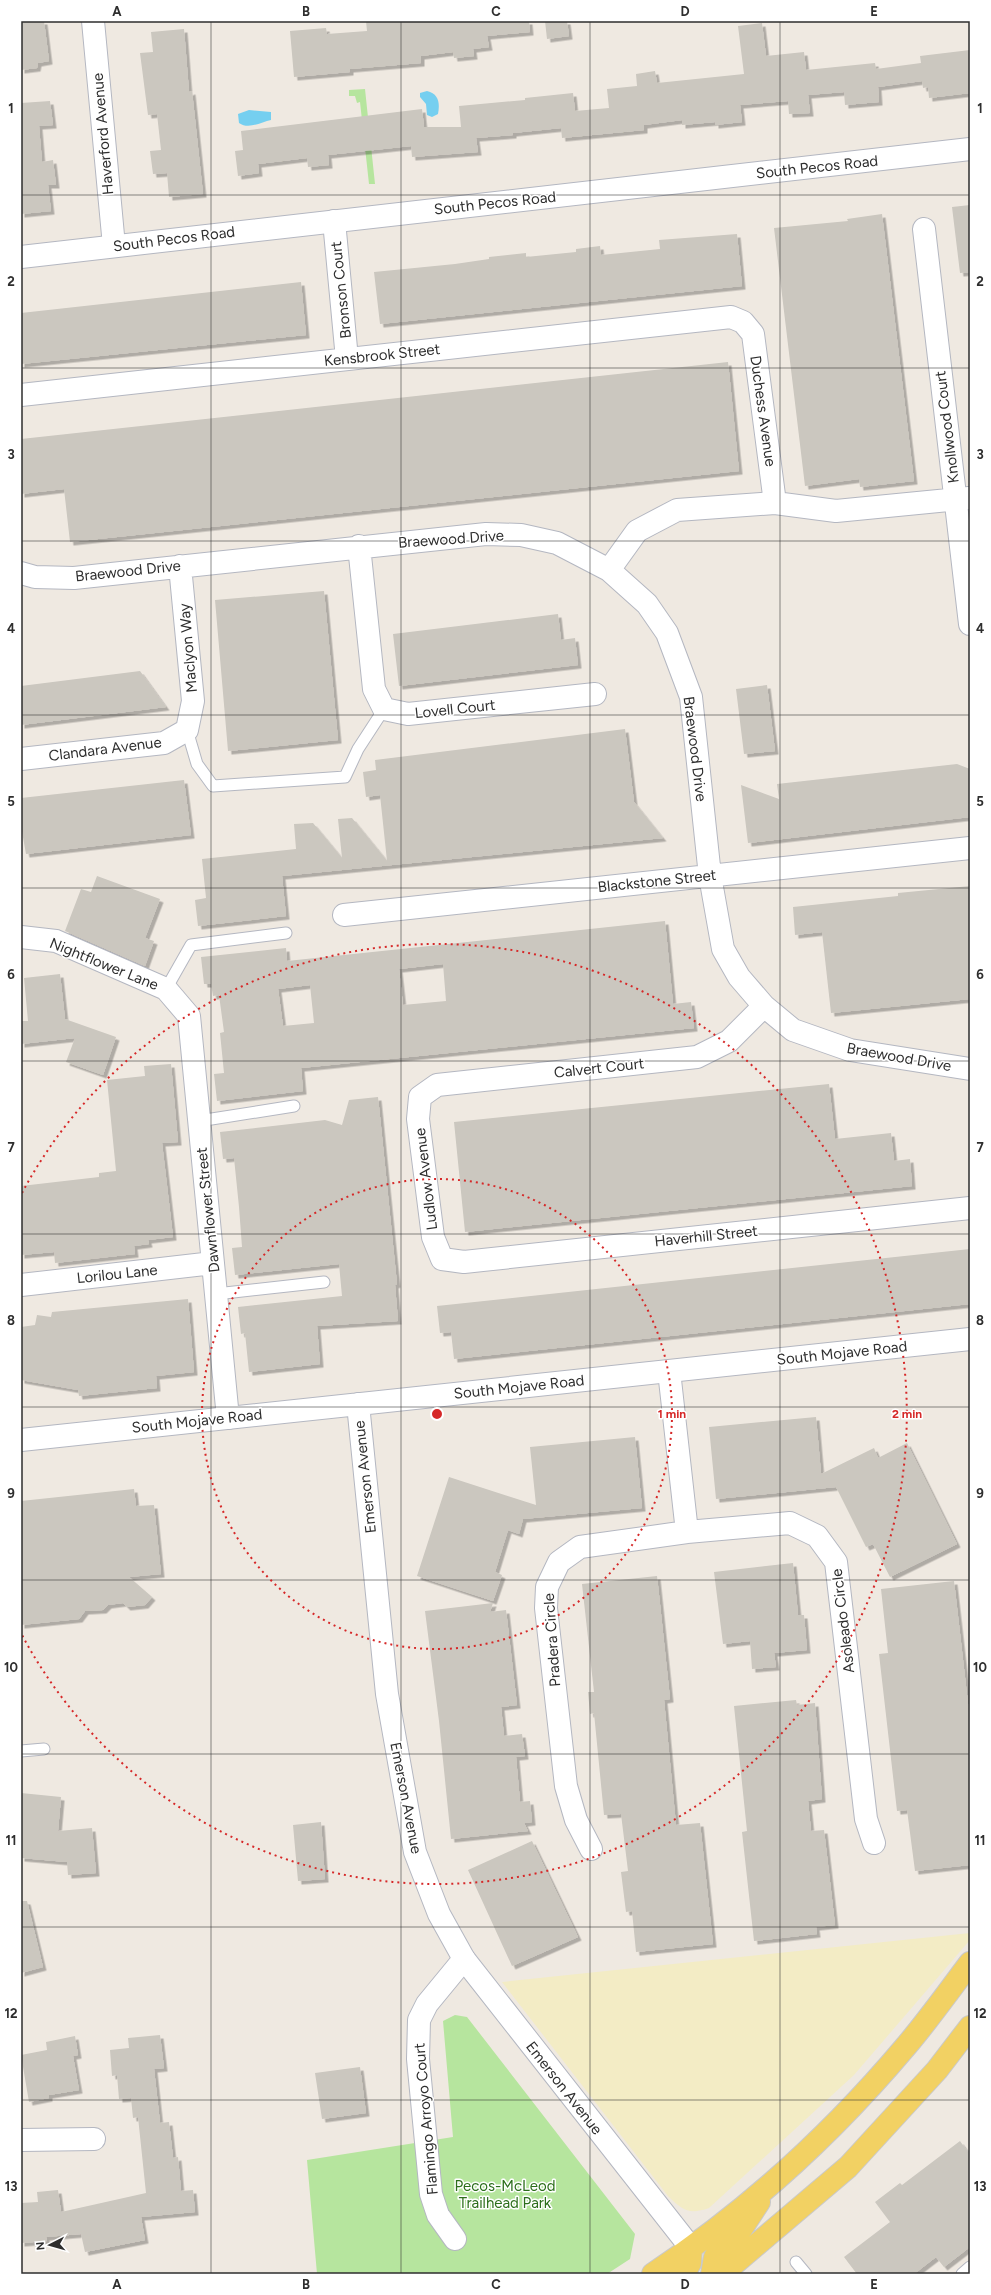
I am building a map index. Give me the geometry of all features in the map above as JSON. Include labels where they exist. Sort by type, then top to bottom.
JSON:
[{"type":"main road","points":[[653,2274],[691,2248],[768,2188],[821,2139],[908,2045],[970,1963]]},
{"type":"main road","points":[[722,2274],[848,2167],[967,2035]]},
{"type":"main road","points":[[712,2274],[715,2257],[742,2228],[768,2188]]},
{"type":"main road","points":[[684,2274],[690,2263],[691,2248]]},
{"type":"street","name":"Haverford Avenue","points":[[93,21],[114,246]]},
{"type":"street","name":"South Pecos Road","points":[[21,257],[970,149]]},
{"type":"street","name":"Bronson Court","points":[[334,221],[348,359]]},
{"type":"street","name":"Knollwood Court","points":[[924,229],[963,499],[970,624]]},
{"type":"street","name":"Kensbrook Street","points":[[21,396],[731,317],[743,322]]},
{"type":"street","name":"Duchess Avenue","points":[[743,322],[753,334],[775,503]]},
{"type":"street","points":[[608,570],[637,531],[677,510],[775,503],[836,512],[963,499]]},
{"type":"street","name":"Braewood Drive","points":[[21,574],[35,578],[74,578],[359,546],[486,534],[520,535],[557,543],[608,570],[646,604],[667,633],[691,698],[710,876],[723,949],[739,978],[764,1006],[793,1030],[850,1050],[970,1069]]},
{"type":"street","points":[[359,546],[374,689],[384,709]]},
{"type":"street","name":"Maclyon Way","points":[[180,566],[193,701],[187,730]]},
{"type":"street","name":"Lovell Court","points":[[384,709],[408,714],[595,694]]},
{"type":"street","name":"Clandara Avenue","points":[[21,759],[164,743],[187,730]]},
{"type":"street","name":"Blackstone Street","points":[[344,915],[970,848]]},
{"type":"street","name":"Nightflower Lane","points":[[21,937],[56,941],[173,997]]},
{"type":"street","name":"Dawnflower Street","points":[[173,997],[189,1016],[228,1418]]},
{"type":"street","name":"Calvert Court","points":[[420,1097],[437,1085],[697,1057],[729,1041],[764,1006]]},
{"type":"street","name":"Ludlow Avenue","points":[[420,1097],[418,1119],[433,1237],[442,1259]]},
{"type":"street","name":"Haverhill Street","points":[[442,1259],[464,1262],[970,1208]]},
{"type":"street","name":"Lorilou Lane","points":[[21,1285],[213,1264]]},
{"type":"street","name":"South Mojave Road","points":[[21,1440],[970,1339]]},
{"type":"street","points":[[669,1371],[687,1532]]},
{"type":"street","name":"Emerson Avenue","points":[[358,1404],[388,1694],[415,1852],[439,1914],[464,1959],[691,2248]]},
{"type":"street","name":"Asoleado Circle","points":[[687,1532],[790,1523],[817,1536],[836,1562],[866,1819],[874,1843]]},
{"type":"street","name":"Pradera Circle","points":[[591,1849],[576,1820],[566,1786],[546,1608],[547,1587],[559,1562],[580,1547],[687,1532]]},
{"type":"street","name":"Flamingo Arroyo Court","points":[[455,2239],[438,2215],[432,2194],[418,2059],[419,2020],[427,2004],[464,1959]]},
{"type":"street","points":[[21,2140],[94,2139]]},
{"type":"lane","points":[[187,730],[197,764],[213,786],[345,777],[358,749],[384,709]]},
{"type":"lane","points":[[173,997],[191,945],[286,933]]},
{"type":"lane","points":[[199,1121],[294,1106]]},
{"type":"lane","points":[[216,1294],[324,1282]]},
{"type":"lane","points":[[21,1751],[44,1749]]},
{"type":"lane","points":[[796,2262],[806,2274]]},
{"type":"lane","points":[[962,2274],[970,2266]]},
{"type":"green space","points":[[365,89],[375,184],[369,184],[360,102],[357,103],[355,96],[349,96],[349,90]]},
{"type":"green space","name":"Pecos-McLeod Trailhead Park","points":[[455,2015],[467,2017],[635,2234],[630,2259],[607,2274],[317,2274],[307,2160],[453,2137],[443,2021]]},
{"type":"sand","points":[[970,1933],[970,1940],[854,2075],[709,2208],[696,2211],[682,2208],[668,2196],[502,1982]]},
{"type":"water","points":[[427,91],[434,94],[439,103],[438,114],[432,117],[427,115],[426,104],[420,97],[420,93]]},
{"type":"water","points":[[249,110],[271,112],[271,120],[251,126],[239,123],[238,114]]},
{"type":"building","points":[[21,21],[44,21],[49,61],[38,63],[37,68],[21,70]]},
{"type":"building","points":[[366,21],[529,21],[530,32],[487,36],[489,47],[473,49],[474,56],[454,58],[453,52],[421,56],[421,63],[350,69],[350,72],[294,77],[290,31],[326,28],[327,34],[367,31]]},
{"type":"building","points":[[545,21],[567,21],[569,36],[547,39]]},
{"type":"building","points":[[762,23],[766,56],[804,52],[806,70],[875,63],[876,69],[921,63],[920,56],[970,50],[970,93],[929,98],[928,87],[923,88],[922,81],[878,87],[879,102],[845,105],[844,92],[808,95],[810,113],[789,114],[788,101],[740,105],[742,122],[715,125],[715,122],[682,125],[682,120],[644,125],[644,130],[562,138],[561,128],[513,133],[513,135],[476,138],[478,152],[412,157],[411,146],[328,155],[329,165],[308,167],[307,158],[258,164],[259,173],[238,176],[235,151],[243,150],[241,131],[422,109],[424,127],[461,127],[459,106],[525,100],[525,98],[573,93],[575,111],[609,108],[607,89],[637,86],[636,74],[655,71],[657,83],[744,74],[738,26]]},
{"type":"building","points":[[184,29],[189,92],[192,91],[203,194],[169,197],[167,173],[153,174],[150,151],[161,150],[157,114],[148,115],[140,53],[153,52],[151,32]]},
{"type":"building","points":[[50,101],[53,125],[39,126],[42,162],[53,160],[56,185],[48,185],[51,211],[21,214],[21,103]]},
{"type":"building","points":[[970,205],[970,272],[960,273],[952,207]]},
{"type":"building","points":[[882,214],[914,481],[860,487],[859,479],[805,486],[774,228],[848,221],[847,219]]},
{"type":"building","points":[[737,234],[742,286],[380,324],[374,272],[455,264],[489,259],[489,257],[526,253],[526,257],[576,252],[576,249],[600,246],[601,255],[660,249],[659,240]]},
{"type":"building","points":[[301,282],[306,335],[21,364],[21,313]]},
{"type":"building","points":[[728,362],[739,471],[70,542],[64,489],[21,494],[21,439]]},
{"type":"building","points":[[324,591],[338,740],[228,751],[215,600]]},
{"type":"building","points":[[558,614],[561,640],[575,638],[578,665],[399,686],[393,634]]},
{"type":"building","points":[[140,671],[166,707],[21,725],[21,686]]},
{"type":"building","points":[[767,685],[775,751],[744,754],[736,689]]},
{"type":"building","points":[[625,729],[634,802],[663,838],[282,876],[286,916],[198,926],[195,900],[206,898],[202,859],[296,849],[294,824],[313,823],[342,858],[338,819],[352,818],[387,861],[380,795],[366,797],[363,772],[376,770],[375,760]]},
{"type":"building","points":[[957,764],[970,769],[970,817],[748,843],[741,785],[779,799],[777,784]]},
{"type":"building","points":[[184,780],[191,835],[26,854],[21,826],[21,798]]},
{"type":"building","points":[[97,876],[160,899],[145,938],[154,941],[145,966],[65,931],[81,889],[91,892]]},
{"type":"building","points":[[970,886],[970,999],[831,1013],[822,932],[795,935],[793,907],[898,896],[898,893]]},
{"type":"building","points":[[665,921],[673,1004],[691,1002],[694,1028],[301,1068],[303,1091],[217,1101],[214,1074],[224,1073],[220,1033],[224,1032],[219,995],[213,996],[211,984],[204,984],[201,957],[286,948],[287,961]],"holes":[[[443,964],[446,1001],[403,1005],[399,969]],[[310,985],[314,1023],[283,1026],[278,989]]]},
{"type":"building","points":[[60,974],[65,1019],[116,1037],[103,1075],[66,1062],[75,1038],[21,1044],[21,1021],[28,1021],[24,978]]},
{"type":"building","points":[[171,1064],[178,1142],[162,1143],[173,1237],[148,1240],[149,1244],[134,1246],[135,1254],[55,1263],[54,1252],[21,1255],[21,1186],[99,1177],[99,1173],[116,1171],[107,1080],[145,1076],[144,1066]]},
{"type":"building","points":[[829,1084],[835,1139],[891,1133],[894,1161],[910,1159],[912,1186],[465,1232],[454,1122]]},
{"type":"building","points":[[378,1097],[397,1284],[395,1285],[398,1321],[317,1326],[320,1364],[249,1372],[245,1333],[241,1334],[238,1307],[342,1296],[339,1264],[235,1275],[232,1248],[242,1247],[234,1158],[223,1159],[220,1132],[325,1120],[342,1125],[349,1100]]},
{"type":"building","points":[[970,1249],[970,1304],[454,1359],[451,1332],[440,1333],[437,1306]]},
{"type":"building","points":[[188,1299],[194,1372],[156,1376],[157,1388],[79,1396],[78,1390],[21,1380],[21,1327],[35,1325],[37,1315],[51,1317],[52,1312]]},
{"type":"building","points":[[816,1417],[821,1474],[874,1448],[878,1458],[907,1443],[957,1544],[890,1577],[873,1544],[866,1547],[836,1487],[716,1499],[709,1427]]},
{"type":"building","points":[[635,1437],[642,1508],[523,1519],[519,1534],[508,1530],[495,1572],[502,1575],[493,1601],[417,1576],[449,1477],[536,1505],[530,1447]]},
{"type":"building","points":[[134,1489],[136,1506],[154,1505],[161,1574],[129,1577],[152,1597],[145,1605],[127,1607],[123,1603],[108,1605],[103,1610],[85,1611],[79,1619],[21,1625],[21,1501]]},
{"type":"building","points":[[793,1563],[798,1615],[804,1615],[807,1650],[774,1653],[776,1667],[752,1669],[750,1641],[723,1644],[714,1572]]},
{"type":"building","points":[[657,1576],[670,1699],[664,1700],[676,1825],[700,1823],[713,1944],[636,1952],[632,1911],[626,1912],[621,1872],[628,1871],[621,1814],[604,1815],[594,1713],[590,1714],[588,1692],[594,1692],[582,1584]]},
{"type":"building","points":[[954,1581],[970,1721],[970,1865],[915,1871],[907,1810],[897,1811],[879,1654],[888,1653],[881,1589]]},
{"type":"building","points":[[493,1603],[490,1612],[506,1610],[517,1705],[501,1707],[504,1736],[522,1734],[525,1756],[516,1757],[520,1802],[530,1801],[532,1822],[524,1823],[528,1831],[451,1839],[439,1721],[425,1611]]},
{"type":"building","points":[[796,1700],[797,1705],[815,1703],[822,1799],[808,1801],[811,1831],[824,1830],[835,1925],[816,1927],[817,1934],[754,1941],[742,1832],[747,1831],[734,1706]]},
{"type":"building","points":[[21,1793],[61,1797],[58,1831],[92,1828],[96,1873],[68,1875],[67,1862],[21,1858]]},
{"type":"building","points":[[321,1822],[325,1879],[298,1881],[293,1825]]},
{"type":"building","points":[[532,1841],[578,1937],[512,1966],[468,1870]]},
{"type":"building","points":[[21,1901],[27,1901],[43,1967],[21,1973]]},
{"type":"building","points":[[160,2035],[164,2068],[154,2069],[160,2123],[169,2122],[173,2158],[178,2157],[181,2191],[193,2190],[195,2212],[141,2217],[145,2240],[85,2252],[81,2234],[46,2237],[47,2241],[21,2243],[21,2203],[38,2202],[37,2192],[58,2190],[61,2212],[146,2193],[138,2117],[133,2118],[131,2098],[119,2099],[117,2075],[112,2076],[110,2050],[129,2048],[128,2038]]},
{"type":"building","points":[[75,2036],[78,2055],[73,2056],[79,2090],[49,2095],[49,2098],[29,2102],[21,2055],[47,2050],[46,2042]]},
{"type":"building","points":[[360,2067],[366,2113],[322,2119],[315,2073]]},
{"type":"building","points":[[960,2141],[970,2155],[970,2247],[944,2267],[936,2257],[914,2274],[857,2274],[844,2257],[890,2222],[875,2202],[900,2183],[902,2185]]}]
